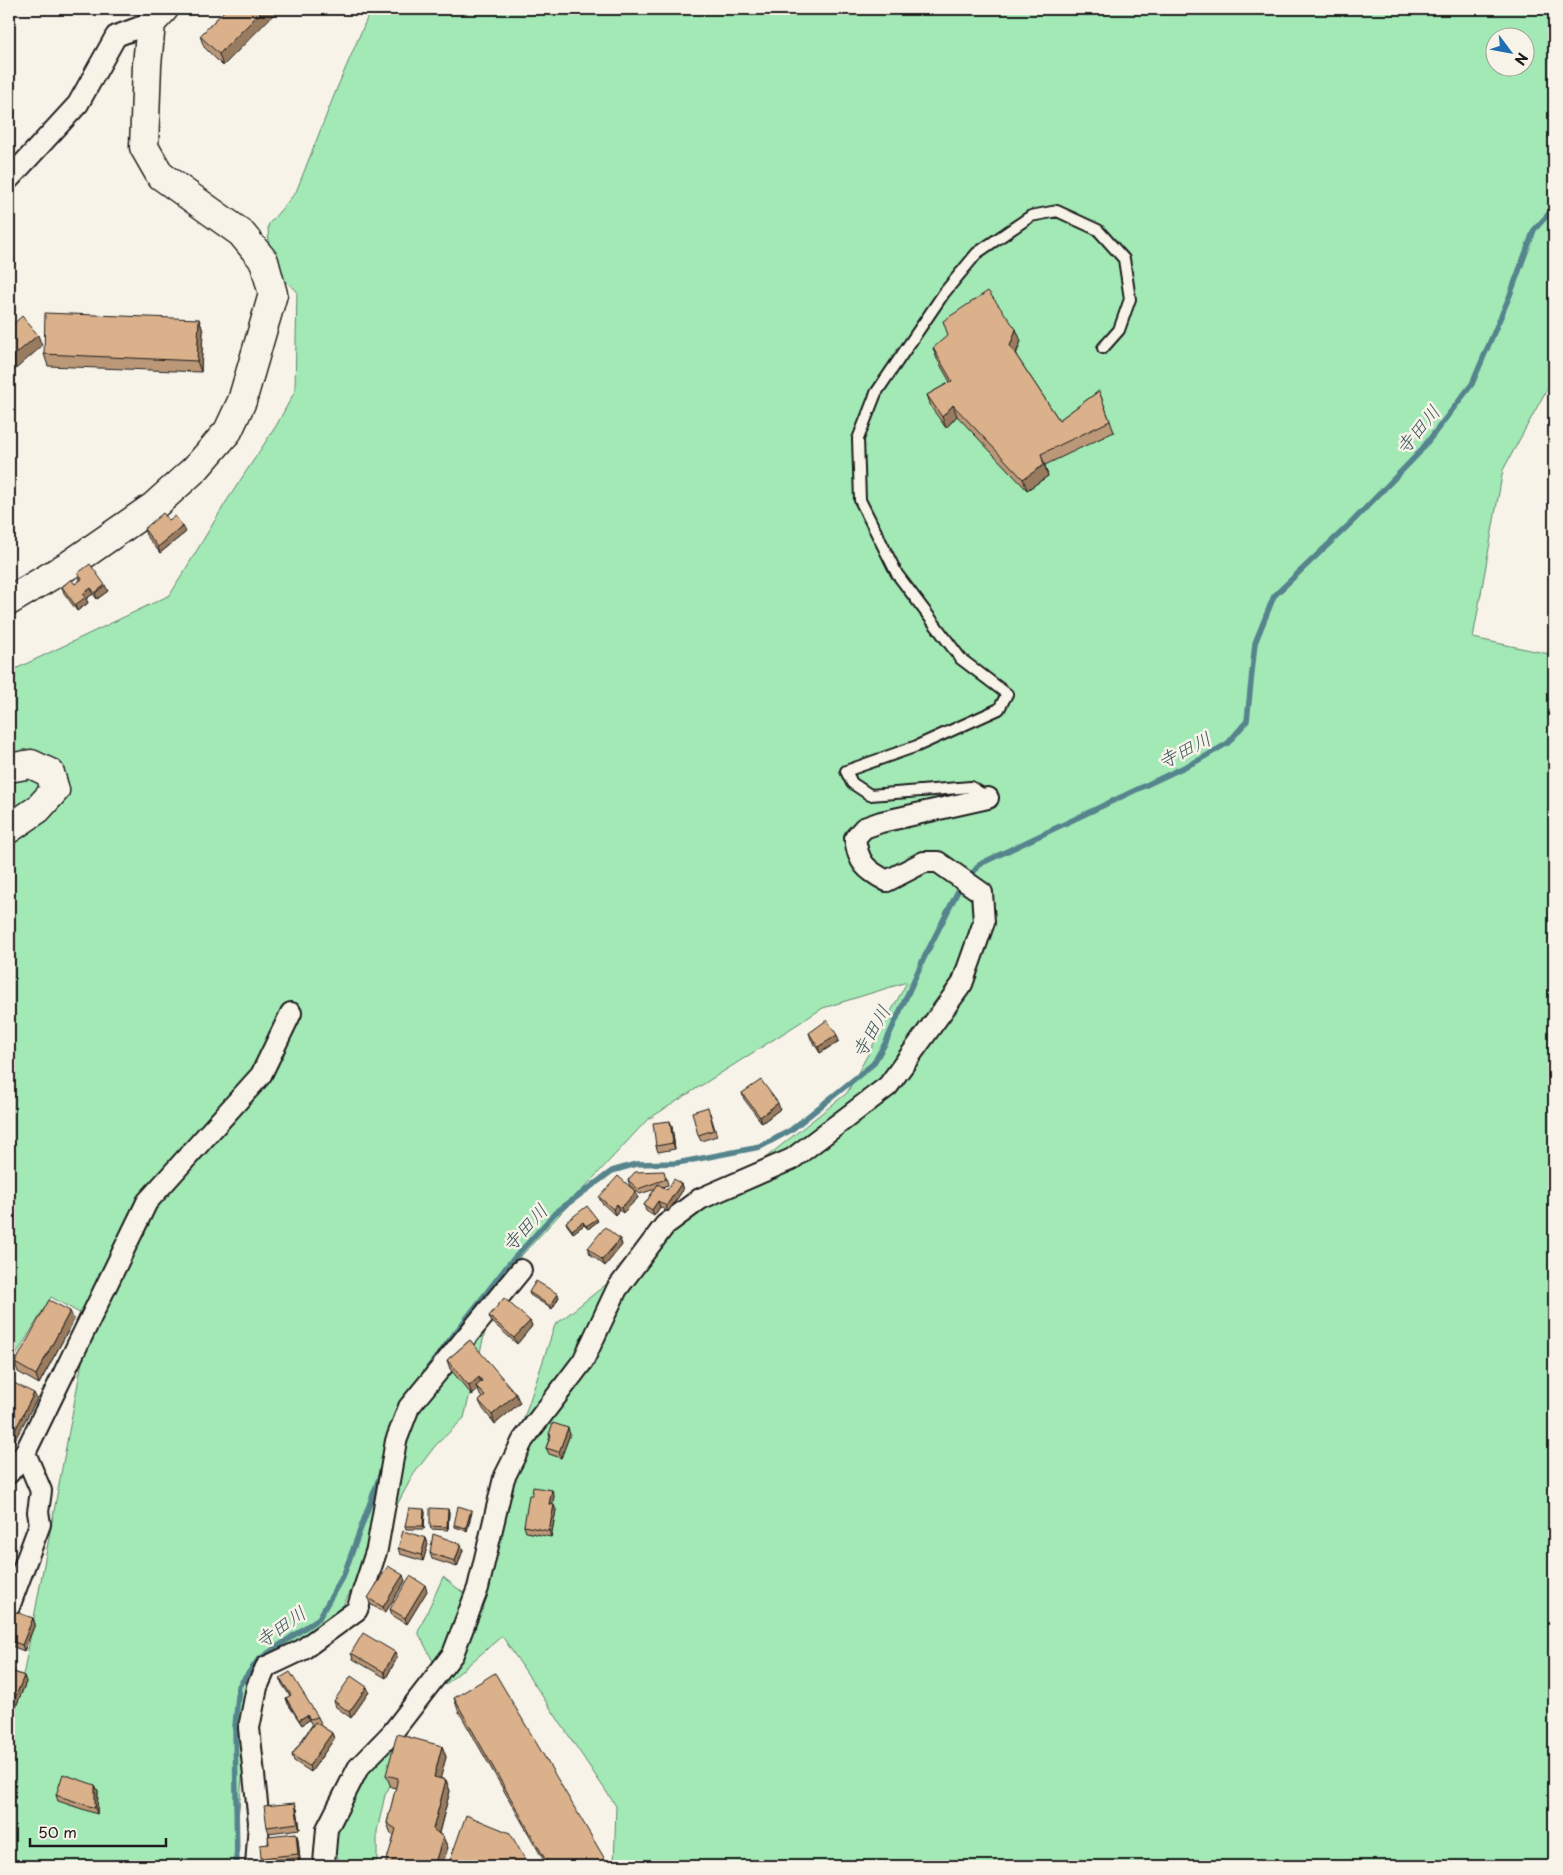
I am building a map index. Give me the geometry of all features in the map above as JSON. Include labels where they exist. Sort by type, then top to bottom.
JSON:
[{"type":"street","points":[[9,179],[78,104],[116,36],[158,16]]},
{"type":"street","points":[[9,601],[69,565],[154,506],[196,468],[228,431],[242,401],[273,294],[264,261],[241,234],[160,175],[144,147],[147,65],[158,16]]},
{"type":"street","points":[[9,768],[31,764],[50,773],[55,790],[38,809],[9,829]]},
{"type":"street","points":[[325,1866],[327,1829],[358,1768],[392,1733],[453,1654],[478,1588],[504,1478],[523,1440],[583,1361],[617,1289],[665,1225],[700,1200],[792,1159],[888,1086],[962,984],[984,922],[982,893],[938,862],[924,862],[887,881],[873,874],[864,866],[857,853],[855,838],[864,828],[881,822],[988,798]]},
{"type":"street","points":[[9,1473],[25,1453],[147,1202],[261,1075],[291,1013]]},
{"type":"street","points":[[256,1866],[259,1822],[250,1728],[257,1687],[266,1667],[302,1650],[356,1610],[377,1549],[396,1441],[409,1407],[521,1270]]},
{"type":"street","points":[[9,1608],[40,1524],[38,1512],[40,1491],[25,1453]]},
{"type":"lane","points":[[988,798],[971,787],[870,795],[852,783],[846,771],[917,746],[999,709],[1007,694],[961,659],[897,574],[860,500],[858,438],[876,393],[944,293],[977,253],[1031,216],[1057,211],[1098,230],[1124,259],[1130,299],[1119,330],[1103,348]]},
{"type":"green space","points":[[371,9],[1554,9],[1554,376],[1503,470],[1473,638],[1554,655],[1554,1866],[614,1866],[616,1806],[502,1636],[445,1685],[418,1632],[443,1577],[475,1602],[504,1478],[555,1325],[847,1093],[907,982],[823,1008],[647,1120],[497,1282],[464,1418],[435,1446],[413,1475],[340,1611],[252,1683],[233,1866],[9,1866],[9,1716],[24,1671],[90,1319],[51,1297],[9,1367],[9,672],[170,595],[226,502],[276,426],[295,391],[297,291],[270,267],[268,225],[296,192],[337,88]]},
{"type":"green space","points":[[392,1733],[392,1782],[385,1795],[377,1831],[377,1858],[375,1866],[340,1866],[331,1832],[341,1790]]},
{"type":"building","points":[[226,9],[264,9],[219,54],[200,36]]},
{"type":"building","points":[[988,291],[1016,329],[1010,346],[1059,420],[1099,391],[1110,421],[1041,454],[1044,465],[1023,479],[953,405],[942,417],[927,395],[952,381],[933,348],[948,335],[943,321]]},
{"type":"building","points":[[45,313],[199,319],[197,361],[44,354]]},
{"type":"building","points":[[22,316],[38,335],[9,360],[9,328]]},
{"type":"building","points":[[163,513],[169,520],[175,516],[183,526],[158,547],[144,529]]},
{"type":"building","points":[[90,564],[105,585],[95,593],[91,588],[83,594],[86,597],[75,605],[62,587],[71,579],[75,584],[82,579],[78,573]]},
{"type":"building","points":[[827,1020],[837,1035],[818,1047],[809,1033]]},
{"type":"building","points":[[761,1080],[778,1103],[760,1117],[742,1093]]},
{"type":"building","points":[[708,1107],[714,1130],[698,1135],[692,1112]]},
{"type":"building","points":[[670,1121],[673,1143],[656,1146],[653,1123]]},
{"type":"building","points":[[664,1171],[666,1179],[638,1189],[628,1180],[635,1172]]},
{"type":"building","points":[[618,1176],[636,1192],[621,1208],[617,1204],[613,1209],[599,1197]]},
{"type":"building","points":[[674,1179],[681,1184],[666,1206],[658,1201],[652,1210],[644,1205],[658,1184],[667,1190]]},
{"type":"building","points":[[587,1206],[597,1219],[586,1226],[583,1222],[572,1230],[566,1222]]},
{"type":"building","points":[[605,1227],[620,1239],[602,1260],[588,1248]]},
{"type":"building","points":[[536,1281],[558,1294],[550,1306],[529,1292]]},
{"type":"building","points":[[504,1298],[530,1321],[514,1338],[489,1316]]},
{"type":"building","points":[[49,1300],[70,1311],[36,1375],[15,1363]]},
{"type":"building","points":[[470,1340],[516,1394],[492,1415],[479,1401],[485,1396],[476,1386],[482,1381],[479,1377],[469,1386],[447,1360]]},
{"type":"building","points":[[12,1382],[34,1393],[9,1442],[9,1389]]},
{"type":"building","points":[[553,1423],[568,1428],[559,1452],[546,1448]]},
{"type":"building","points":[[533,1487],[552,1490],[549,1504],[554,1505],[549,1531],[524,1526],[529,1495],[532,1495]]},
{"type":"building","points":[[458,1506],[471,1510],[466,1528],[454,1525]]},
{"type":"building","points":[[409,1508],[424,1509],[423,1526],[405,1526]]},
{"type":"building","points":[[430,1508],[448,1509],[447,1527],[430,1526]]},
{"type":"building","points":[[403,1531],[426,1538],[421,1555],[398,1548]]},
{"type":"building","points":[[433,1534],[461,1544],[455,1561],[430,1553]]},
{"type":"building","points":[[388,1566],[403,1575],[383,1607],[368,1598]]},
{"type":"building","points":[[410,1576],[425,1585],[405,1618],[390,1609]]},
{"type":"building","points":[[13,1611],[33,1618],[22,1645],[9,1640],[9,1622]]},
{"type":"building","points":[[363,1633],[395,1652],[384,1672],[351,1653]]},
{"type":"building","points":[[9,1670],[24,1676],[13,1703],[9,1701]]},
{"type":"building","points":[[290,1672],[318,1717],[310,1719],[307,1715],[299,1720],[286,1698],[291,1695],[280,1678]]},
{"type":"building","points":[[495,1673],[609,1866],[549,1866],[454,1698]]},
{"type":"building","points":[[351,1676],[367,1687],[349,1712],[334,1701]]},
{"type":"building","points":[[315,1722],[332,1733],[309,1766],[292,1755]]},
{"type":"building","points":[[397,1734],[442,1746],[434,1777],[446,1780],[433,1829],[443,1837],[434,1866],[385,1866],[396,1829],[387,1823],[398,1778],[386,1775]]},
{"type":"building","points":[[63,1774],[95,1785],[95,1808],[56,1795]]},
{"type":"building","points":[[295,1803],[298,1823],[267,1827],[264,1806]]},
{"type":"building","points":[[466,1815],[510,1833],[529,1866],[448,1866]]},
{"type":"building","points":[[296,1833],[298,1854],[261,1858],[260,1845],[269,1844],[268,1836]]},
{"type":"building","points":[[298,1858],[299,1866],[269,1866],[269,1861]]},
{"type":"waterway","name":"寺田川","points":[[428,1368],[508,1265],[555,1213],[612,1171],[636,1164],[677,1163],[760,1147],[791,1130],[873,1064],[886,1042],[923,960],[958,891],[980,864],[1199,760],[1228,743],[1247,721],[1255,643],[1274,596],[1353,521],[1419,453],[1472,384],[1510,295],[1534,230],[1554,208]]},
{"type":"waterway","name":"寺田川","points":[[237,1866],[235,1726],[239,1686],[258,1660],[319,1618],[344,1574],[381,1473]]}]
